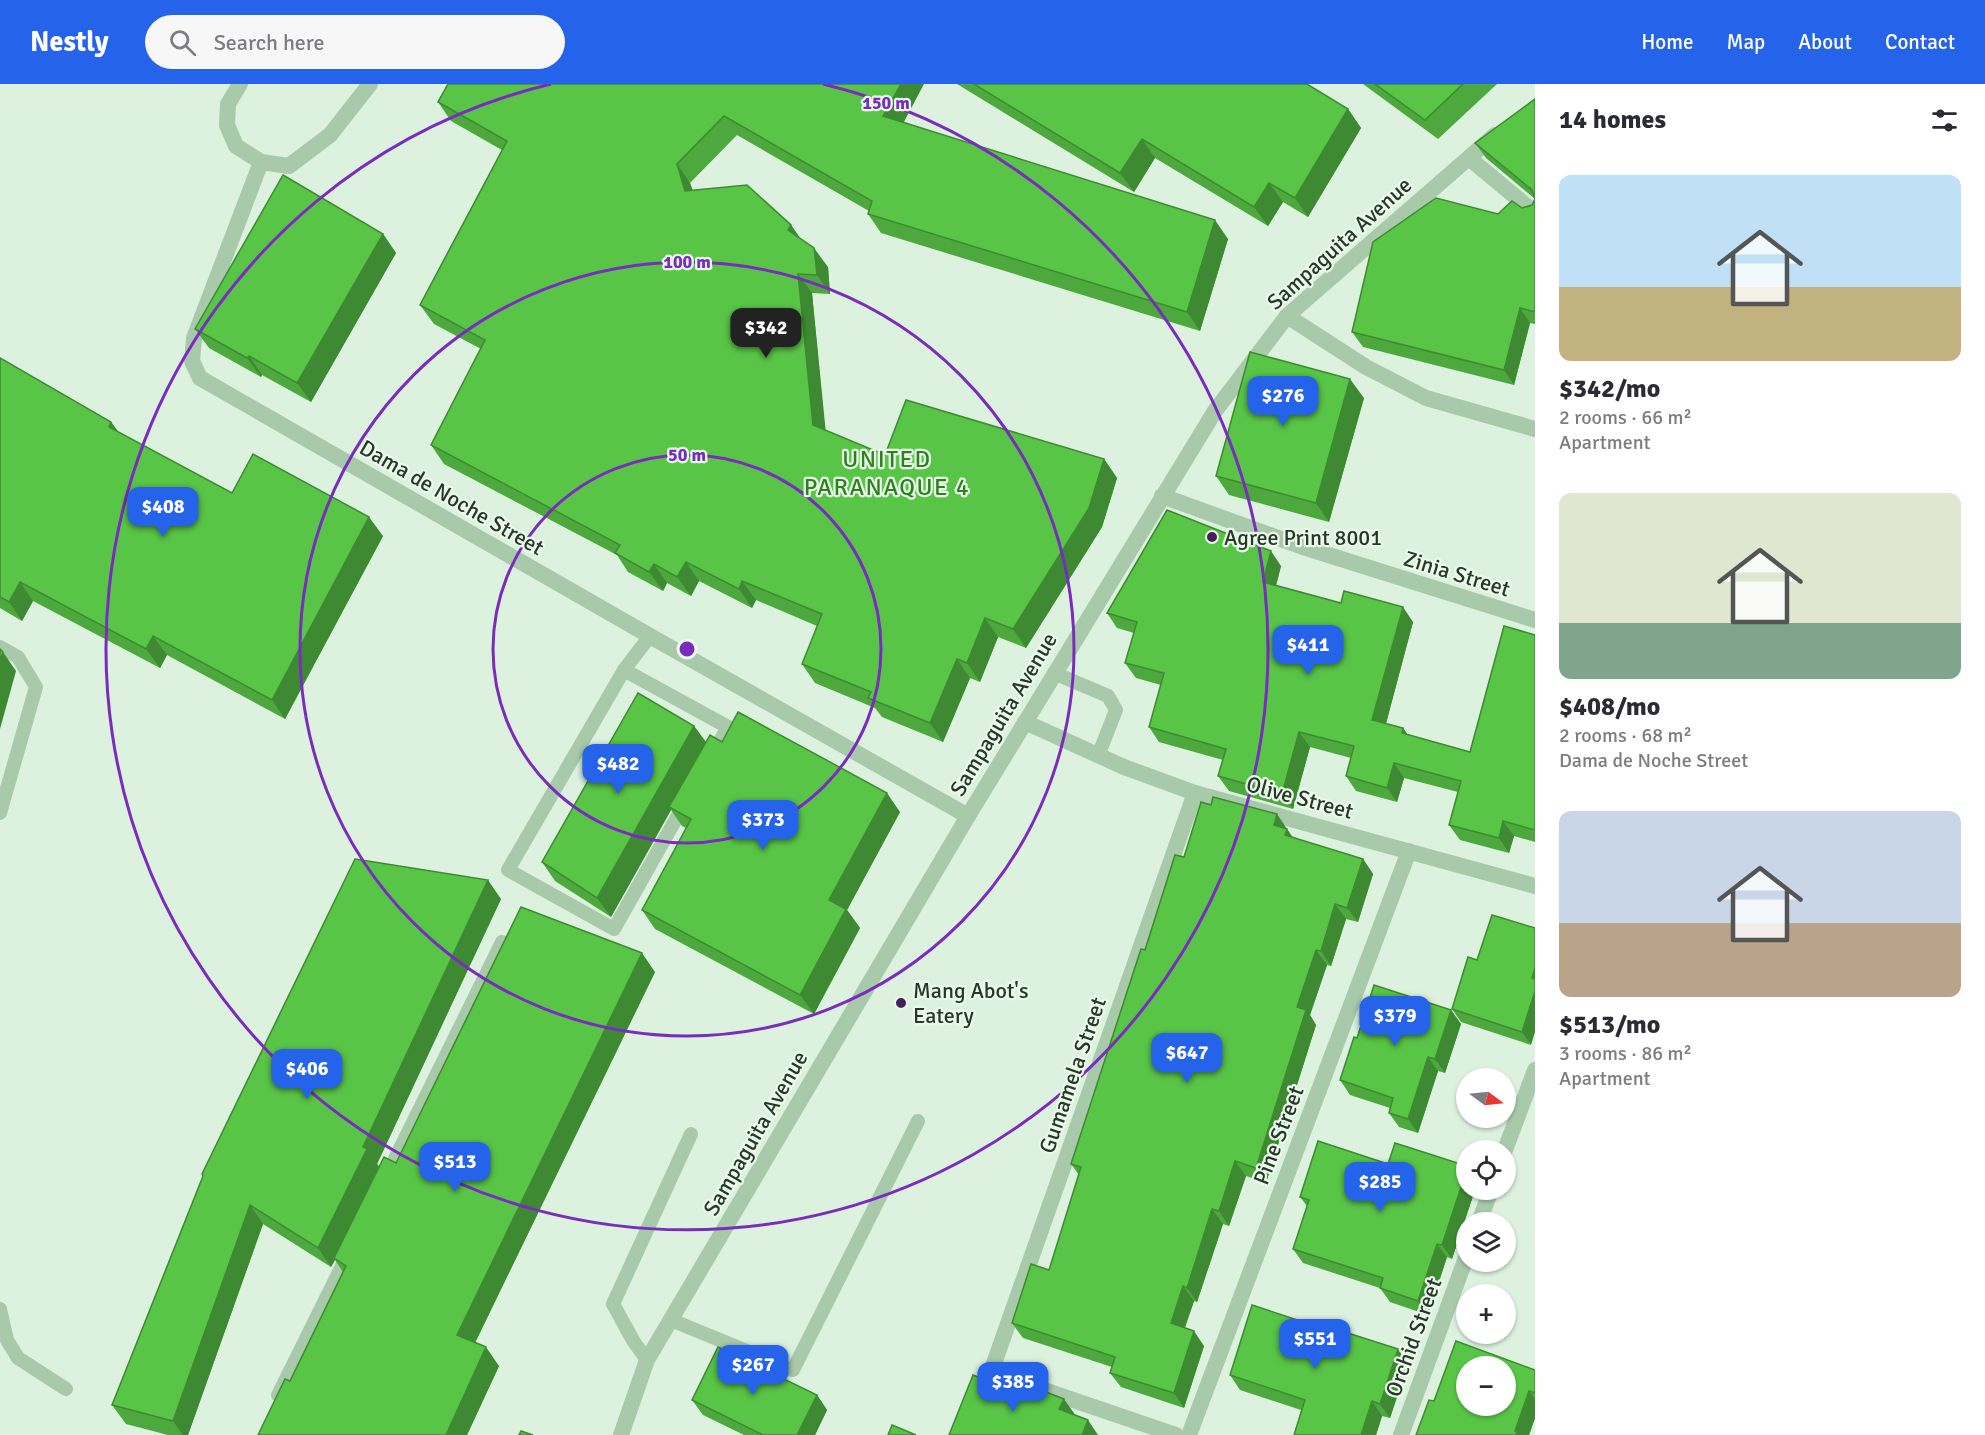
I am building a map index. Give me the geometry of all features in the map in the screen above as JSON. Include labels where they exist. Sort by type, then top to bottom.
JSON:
[{"type":"street","points":[[240,84],[228,104],[227,125],[236,146],[261,162],[289,166],[330,135],[370,84]]},
{"type":"street","name":"Sampaguita Avenue","points":[[621,1435],[647,1360],[968,816],[1215,411],[1287,316],[1510,123]]},
{"type":"street","points":[[1469,158],[1535,213]]},
{"type":"street","name":"Dama de Noche Street","points":[[261,162],[194,339],[192,361],[200,378],[968,816]]},
{"type":"street","points":[[1287,316],[1366,367],[1426,398],[1535,429]]},
{"type":"street","name":"Zinia Street","points":[[1162,496],[1303,547],[1535,620]]},
{"type":"street","name":"Olive Street","points":[[1025,722],[1124,767],[1195,792],[1535,886]]},
{"type":"street","name":"Gumamela Street","points":[[1176,1435],[991,1372],[1195,792]]},
{"type":"street","name":"Pine Street","points":[[1189,1435],[1409,851]]},
{"type":"street","points":[[1509,1140],[1535,1070]]},
{"type":"street","name":"Orchid Street","points":[[1401,1435],[1461,1272]]},
{"type":"lane","points":[[650,636],[624,670],[508,870],[614,928],[694,787]]},
{"type":"lane","points":[[0,647],[18,657],[36,687],[0,813]]},
{"type":"lane","points":[[624,670],[728,727],[706,767]]},
{"type":"lane","points":[[1054,673],[1108,696],[1116,710],[1098,756]]},
{"type":"lane","points":[[381,1186],[502,942]]},
{"type":"lane","points":[[671,1320],[793,1370],[918,1120]]},
{"type":"lane","points":[[647,1360],[633,1342],[613,1304],[691,1134]]},
{"type":"lane","points":[[273,1407],[355,1239]]},
{"type":"lane","points":[[0,1309],[7,1340],[18,1358],[66,1389]]},
{"type":"building","points":[[448,84],[901,84],[883,116],[1215,220],[1187,312],[868,214],[872,201],[724,116],[677,164],[685,191],[747,185],[791,225],[788,230],[814,248],[817,275],[798,274],[813,425],[885,455],[906,400],[1104,459],[1089,508],[1013,629],[985,618],[967,663],[957,659],[930,723],[868,698],[871,692],[802,664],[822,614],[742,581],[739,589],[686,562],[677,577],[654,564],[649,572],[615,553],[620,545],[431,445],[485,340],[420,305],[507,141],[438,102]]},
{"type":"building","points":[[974,84],[1307,84],[1348,109],[1295,198],[1269,183],[1254,207],[1142,139],[1120,173]]},
{"type":"building","points":[[1375,84],[1463,84],[1425,120]]},
{"type":"building","points":[[1535,99],[1535,199],[1532,190],[1475,143]]},
{"type":"building","points":[[283,175],[383,234],[297,383],[195,329]]},
{"type":"building","points":[[1436,198],[1498,214],[1512,201],[1522,208],[1532,205],[1535,199],[1535,312],[1520,308],[1504,370],[1352,332],[1373,242]]},
{"type":"building","points":[[1250,352],[1350,379],[1316,503],[1216,476]]},
{"type":"building","points":[[0,358],[111,422],[109,427],[232,493],[253,454],[369,517],[272,700],[153,636],[146,649],[20,582],[9,602],[0,597]]},
{"type":"building","points":[[1167,510],[1271,551],[1263,582],[1341,603],[1344,591],[1403,607],[1372,720],[1403,728],[1402,733],[1470,752],[1504,626],[1535,635],[1535,830],[1503,821],[1499,838],[1449,825],[1461,781],[1394,763],[1387,788],[1346,776],[1354,746],[1299,732],[1282,794],[1218,776],[1226,749],[1149,727],[1164,673],[1125,663],[1137,622],[1107,613]]},
{"type":"building","points":[[638,693],[694,726],[597,898],[542,862]]},
{"type":"building","points":[[738,712],[887,793],[829,900],[846,909],[800,995],[642,910],[691,819],[669,807],[710,735],[722,742]]},
{"type":"building","points":[[1213,797],[1277,814],[1274,825],[1287,829],[1285,835],[1363,859],[1347,908],[1335,904],[1321,951],[1316,950],[1297,1007],[1306,1010],[1256,1168],[1235,1161],[1219,1211],[1212,1209],[1187,1288],[1183,1286],[1171,1323],[1194,1331],[1174,1393],[1110,1373],[1115,1357],[1012,1323],[1031,1264],[1049,1270],[1081,1167],[1071,1164],[1141,949],[1145,950],[1175,855],[1184,857],[1201,802],[1211,805]]},
{"type":"building","points":[[355,859],[488,880],[363,1147],[367,1149],[318,1248],[250,1205],[173,1421],[112,1405],[202,1174]]},
{"type":"building","points":[[521,907],[642,953],[457,1335],[486,1347],[446,1435],[258,1435],[285,1379],[290,1381],[346,1266],[334,1258],[384,1157],[396,1163]]},
{"type":"building","points":[[1492,915],[1535,928],[1535,968],[1532,978],[1535,979],[1535,991],[1522,1032],[1452,1009],[1468,957],[1477,960]]},
{"type":"building","points":[[1374,985],[1451,1010],[1435,1059],[1428,1057],[1408,1119],[1389,1113],[1393,1098],[1340,1080],[1354,1037],[1357,1038]]},
{"type":"building","points":[[1318,1141],[1388,1164],[1395,1143],[1456,1162],[1457,1200],[1442,1245],[1437,1244],[1418,1301],[1380,1288],[1383,1278],[1293,1249],[1309,1200],[1300,1197]]},
{"type":"building","points":[[1252,1305],[1328,1330],[1329,1327],[1398,1349],[1380,1404],[1372,1401],[1361,1435],[1294,1435],[1305,1400],[1230,1375]]},
{"type":"building","points":[[1456,1341],[1456,1344],[1464,1344],[1497,1356],[1456,1356],[1456,1416],[1516,1416],[1516,1363],[1535,1370],[1535,1393],[1529,1391],[1515,1431],[1517,1431],[1516,1435],[1416,1435],[1429,1400],[1434,1401]]},
{"type":"building","points":[[718,1347],[817,1395],[797,1435],[763,1435],[692,1400]]},
{"type":"building","points":[[973,1375],[1034,1399],[1038,1389],[1064,1399],[1059,1409],[1088,1420],[1082,1435],[949,1435]]},
{"type":"building","points":[[892,1425],[916,1435],[888,1435]]},
{"type":"building","points":[[521,1431],[533,1435],[519,1435]]},
{"type":"place","name":"Agree Print 8001","points":[[1212,537]]},
{"type":"place","name":"Mang Abot's Eatery","points":[[901,1003]]},
{"type":"district","name":"UNITED PARANAQUE 4","points":[[887,473]]}]
